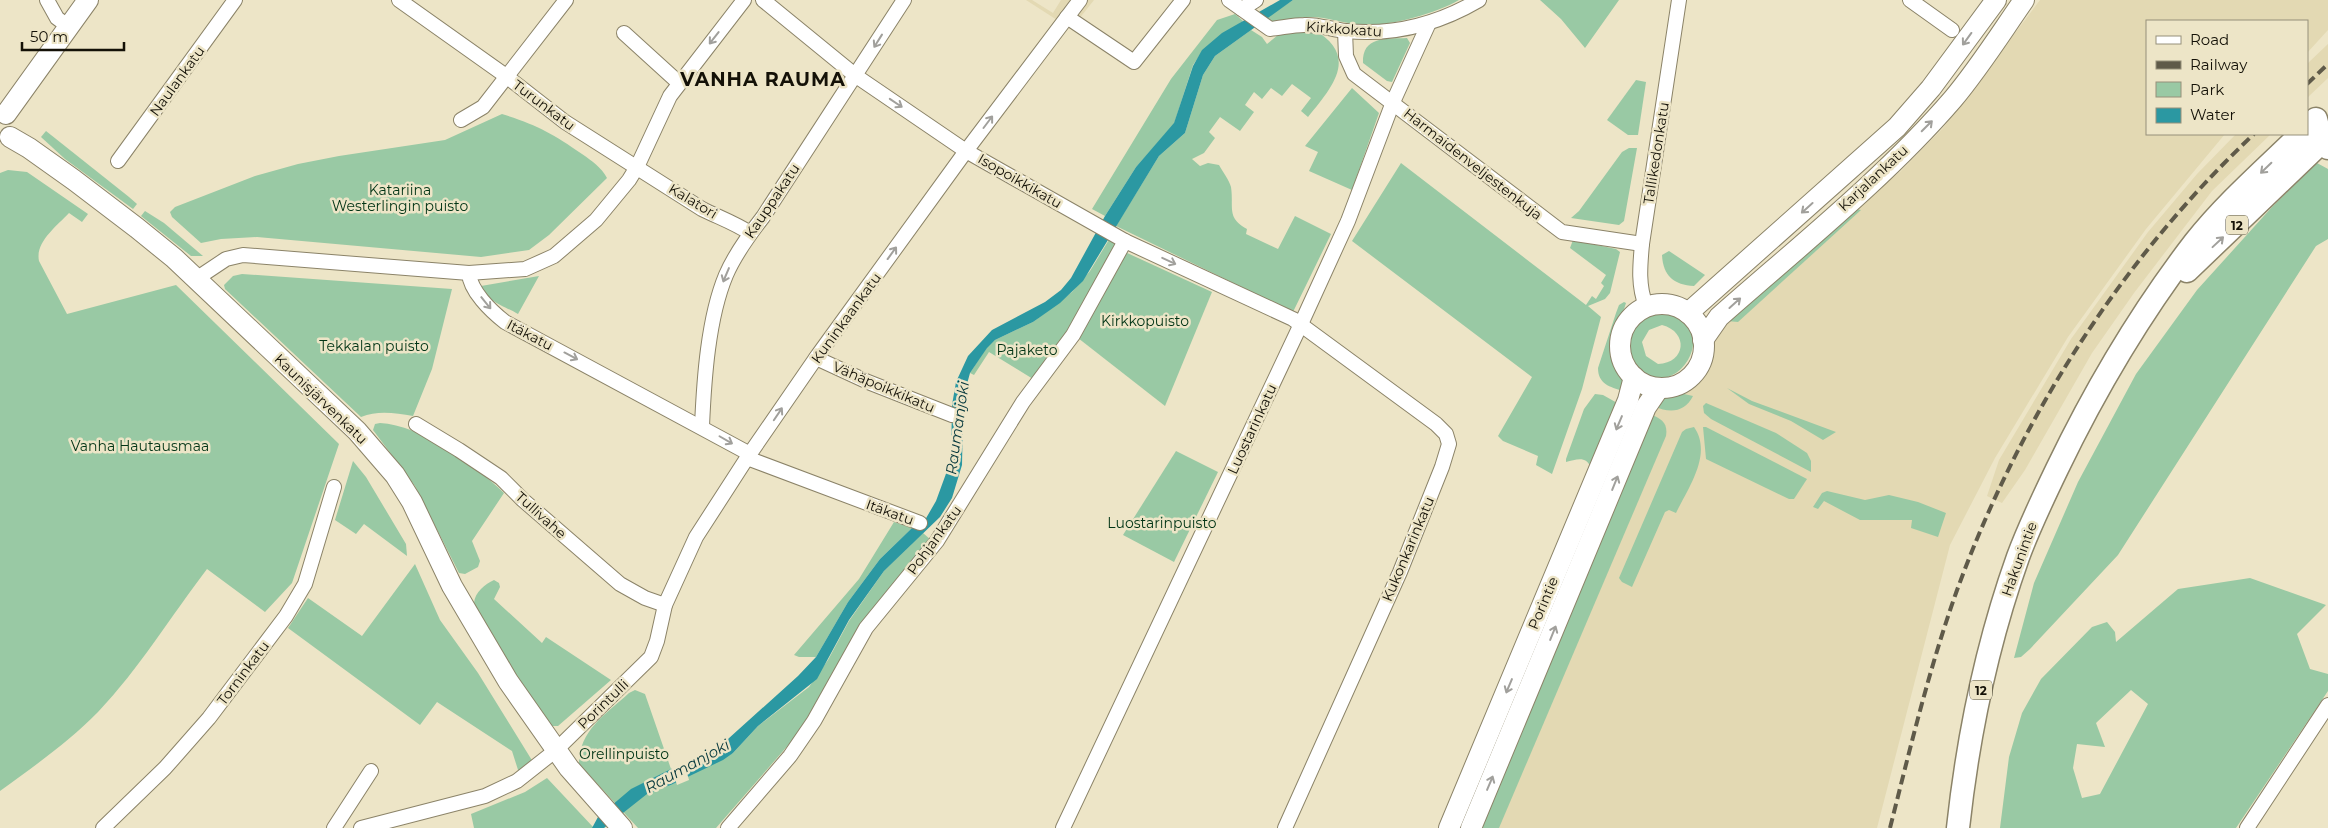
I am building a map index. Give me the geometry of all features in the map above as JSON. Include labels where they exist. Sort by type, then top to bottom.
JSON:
[{"type":"highway","name":"Hakunintie","points":[[1958,828],[1969,748],[1982,681],[2018,555],[2031,524],[2095,395],[2146,313],[2320,130]]},
{"type":"main road","points":[[5,141],[13,125],[3,112],[88,0]]},
{"type":"main road","name":"Karjalankatu","points":[[1688,313],[1897,127],[1931,88],[1996,0]]},
{"type":"main road","name":"Karjalankatu","points":[[1703,340],[1719,317],[1867,185],[1933,120],[1970,77],[2024,0]]},
{"type":"main road","name":"Kaunisjärvenkatu","points":[[5,141],[29,148],[137,228],[196,279],[357,431],[395,476],[423,521],[457,595],[508,681],[555,751],[621,826]]},
{"type":"main road","points":[[1660,304],[1674,306],[1688,313],[1699,326],[1703,340],[1700,361],[1692,374],[1681,382],[1659,388],[1645,385],[1634,377],[1625,366],[1620,351],[1621,337],[1626,324],[1635,313],[1646,306],[1660,304]]},
{"type":"main road","name":"Porintie","points":[[1449,828],[1628,400],[1634,377]]},
{"type":"main road","name":"Porintie","points":[[1471,828],[1646,407],[1659,388]]},
{"type":"street","points":[[47,0],[57,18],[69,27]]},
{"type":"street","name":"Naulankatu","points":[[118,161],[235,0]]},
{"type":"street","points":[[398,0],[506,76],[566,0]]},
{"type":"street","points":[[196,279],[226,259],[243,255],[469,273],[525,269],[554,256],[596,220],[637,167],[670,96],[744,0]]},
{"type":"street","name":"Isopoikkikatu","points":[[763,0],[856,76],[966,151],[1119,237],[1301,324]]},
{"type":"street","name":"Kauppakatu","points":[[702,426],[707,360],[719,294],[733,259],[856,76],[904,0]]},
{"type":"street","points":[[1071,6],[1134,62],[1184,0]]},
{"type":"street","points":[[1229,0],[1244,11],[1256,0]]},
{"type":"street","name":"Kirkkokatu","points":[[1244,11],[1270,29],[1305,24],[1344,31],[1371,33],[1394,31],[1428,24],[1479,0]]},
{"type":"street","name":"Tallikedonkatu","points":[[1646,306],[1641,292],[1642,244],[1679,0]]},
{"type":"street","points":[[1910,0],[1952,30]]},
{"type":"street","name":"Kuninkaankatu","points":[[651,657],[657,641],[665,605],[696,537],[816,358],[1071,6]]},
{"type":"street","name":"Luostarinkatu","points":[[1063,828],[1301,324],[1363,184],[1393,102],[1428,24]]},
{"type":"street","name":"Harmaidenveljestenkuja","points":[[1344,31],[1346,56],[1354,74],[1562,232],[1642,244]]},
{"type":"street","points":[[624,33],[679,83]]},
{"type":"street","name":"Turunkatu","points":[[461,120],[483,107],[506,76],[565,122],[637,167]]},
{"type":"street","name":"Kalatori","points":[[637,167],[702,208],[721,219],[736,223],[750,233]]},
{"type":"street","name":"Pohjankatu","points":[[728,828],[790,756],[814,721],[866,628],[937,540],[1023,402],[1076,331],[1119,237]]},
{"type":"street","name":"Itäkatu","points":[[469,273],[470,284],[496,315],[505,322],[702,426],[749,456],[920,523]]},
{"type":"street","name":"Kukonkarinkatu","points":[[1285,828],[1400,572],[1428,505],[1449,444],[1446,434],[1436,424],[1301,324]]},
{"type":"street","name":"Vähäpoikkikatu","points":[[816,358],[868,382],[952,415]]},
{"type":"street","name":"Tullivahe","points":[[416,424],[460,450],[501,478],[523,500],[620,584],[645,598],[665,605]]},
{"type":"street","name":"Torninkatu","points":[[103,828],[129,805],[165,768],[209,718],[286,616],[305,584],[334,487]]},
{"type":"street","name":"Porintulli","points":[[361,828],[485,796],[517,781],[555,751],[651,657]]},
{"type":"street","points":[[2247,828],[2328,706]]},
{"type":"street","points":[[334,828],[371,771]]},
{"type":"shaded area","points":[[1026,0],[1032,0],[1053,13],[1061,0],[1094,0],[1071,29]]},
{"type":"shaded area","points":[[2040,0],[2328,0],[2328,30],[2308,52],[2308,20],[2146,20],[2146,135],[2224,135],[2146,229],[2068,337],[1995,458],[1950,545],[1877,828],[1477,828],[1650,414],[1664,397],[1688,389],[1703,376],[1709,362],[1710,347],[1727,321],[1850,211],[1900,172],[1943,128]]},
{"type":"shaded area","points":[[2328,44],[2328,78],[2308,97],[2308,63]]},
{"type":"shaded area","points":[[2235,135],[2270,135],[2212,191],[2134,293],[2092,353],[2025,470],[2002,503],[1987,496],[1999,460],[2071,339],[2148,232],[2197,174]]},
{"type":"green space","points":[[1293,0],[1459,0],[1425,14],[1374,25],[1363,25],[1317,17],[1304,17],[1282,22],[1266,18]]},
{"type":"green space","points":[[1540,0],[1619,0],[1585,48],[1561,19]]},
{"type":"green space","points":[[1235,14],[1243,21],[1203,50],[1193,65],[1174,124],[1136,167],[1105,216],[1092,209],[1171,79],[1217,20]]},
{"type":"green space","points":[[1313,29],[1327,39],[1336,50],[1339,61],[1338,71],[1333,83],[1308,117],[1301,111],[1311,98],[1292,84],[1282,96],[1271,88],[1262,99],[1254,92],[1245,105],[1254,112],[1240,131],[1220,117],[1209,132],[1215,138],[1204,153],[1192,159],[1200,166],[1208,163],[1219,165],[1231,187],[1232,211],[1236,221],[1247,229],[1246,234],[1278,249],[1295,216],[1331,234],[1293,312],[1116,226],[1159,156],[1185,133],[1203,75],[1215,56],[1251,30],[1262,37],[1267,44],[1278,35]]},
{"type":"green space","points":[[1407,38],[1410,43],[1392,82],[1387,81],[1363,63],[1366,48],[1371,43],[1384,39]]},
{"type":"green space","points":[[1636,80],[1646,82],[1638,135],[1628,135],[1607,120]]},
{"type":"green space","points":[[1352,88],[1379,113],[1352,190],[1309,171],[1318,152],[1305,146]]},
{"type":"green space","name":"Katariina Westerlingin puisto","points":[[502,114],[535,126],[562,140],[593,162],[607,178],[549,235],[529,250],[481,257],[257,237],[221,239],[201,243],[172,217],[170,212],[175,207],[255,176],[298,164],[339,156],[445,140]]},
{"type":"green space","points":[[46,131],[137,204],[133,209],[65,159],[41,137]]},
{"type":"green space","points":[[1629,148],[1637,148],[1624,221],[1619,225],[1571,218],[1579,211],[1622,152]]},
{"type":"green space","points":[[1401,163],[1586,305],[1592,296],[1596,299],[1604,286],[1601,283],[1606,275],[1570,248],[1573,240],[1616,249],[1620,252],[1610,293],[1605,299],[1588,306],[1601,317],[1582,389],[1552,474],[1536,465],[1538,456],[1503,441],[1498,436],[1532,377],[1352,241]]},
{"type":"green space","points":[[2317,163],[2328,169],[2328,239],[2316,246],[2118,555],[2030,649],[2021,657],[2014,658],[2034,583],[2078,482],[2136,374],[2197,290],[2272,207]]},
{"type":"green space","name":"Vanha Hautausmaa","points":[[8,170],[27,172],[88,214],[82,222],[69,213],[48,235],[40,247],[39,261],[67,314],[176,285],[339,444],[292,583],[265,612],[207,569],[141,660],[98,712],[63,743],[0,791],[0,173]]},
{"type":"green space","points":[[1855,209],[1861,210],[1738,322],[1727,321]]},
{"type":"green space","points":[[145,211],[164,223],[203,256],[191,256],[141,216]]},
{"type":"green space","name":"Pajaketo","points":[[1110,238],[1120,243],[1081,314],[1033,379],[989,352],[974,375],[970,373],[987,347],[995,340],[1033,322],[1072,292],[1090,271]]},
{"type":"green space","points":[[1669,251],[1705,275],[1694,286],[1675,281],[1667,274],[1663,262],[1662,255]]},
{"type":"green space","name":"Kirkkopuisto","points":[[1125,252],[1212,292],[1165,406],[1078,338]]},
{"type":"green space","name":"Tekkalan puisto","points":[[242,274],[452,289],[432,369],[413,416],[380,413],[361,417],[225,289],[224,285],[233,276]]},
{"type":"green space","points":[[539,276],[518,314],[491,299],[486,295],[481,286]]},
{"type":"green space","points":[[1624,302],[1626,303],[1614,334],[1612,345],[1612,351],[1622,379],[1623,391],[1609,386],[1602,381],[1598,368],[1619,305]]},
{"type":"green space","points":[[1663,312],[1682,319],[1692,332],[1693,346],[1688,360],[1678,372],[1665,378],[1650,376],[1635,364],[1629,352],[1629,339],[1639,321],[1653,313]],"holes":[[[1662,325],[1671,329],[1680,340],[1681,347],[1679,353],[1667,362],[1658,364],[1646,356],[1642,342],[1649,330]]]},
{"type":"green space","points":[[1727,388],[1752,401],[1836,432],[1823,440],[1791,421],[1749,404]]},
{"type":"green space","points":[[1675,392],[1693,396],[1686,405],[1676,410],[1660,409],[1654,406],[1664,397]]},
{"type":"green space","points":[[1595,394],[1603,395],[1619,404],[1591,468],[1584,460],[1566,462],[1566,459],[1584,409]]},
{"type":"green space","points":[[1706,403],[1776,433],[1807,453],[1811,461],[1811,472],[1711,419],[1704,413],[1703,406]]},
{"type":"green space","points":[[1650,414],[1663,422],[1666,428],[1666,436],[1499,828],[1477,828]]},
{"type":"green space","points":[[375,424],[396,425],[413,431],[446,448],[463,459],[504,493],[472,541],[480,561],[478,567],[465,574],[459,573],[415,486],[373,430]]},
{"type":"green space","points":[[1694,427],[1699,437],[1701,448],[1697,471],[1676,513],[1669,510],[1665,512],[1632,587],[1622,582],[1619,578],[1682,432]]},
{"type":"green space","points":[[1703,427],[1807,479],[1794,499],[1789,499],[1706,459]]},
{"type":"green space","name":"Luostarinpuisto","points":[[1176,451],[1218,472],[1174,562],[1123,535]]},
{"type":"green space","points":[[353,461],[366,477],[406,544],[407,556],[364,524],[356,534],[335,520]]},
{"type":"green space","points":[[1827,491],[1865,500],[1889,495],[1918,502],[1946,513],[1938,537],[1911,528],[1912,520],[1860,520],[1824,501],[1818,509],[1813,507],[1822,493]]},
{"type":"green space","points":[[894,522],[912,528],[880,559],[848,602],[816,657],[799,657],[794,655],[859,579]]},
{"type":"green space","name":"Orellinpuisto","points":[[923,533],[931,540],[862,624],[797,735],[716,828],[638,828],[579,764],[580,752],[584,742],[595,724],[629,693],[635,690],[645,694],[671,769],[673,784],[733,753],[758,726],[809,687],[828,660],[849,621],[884,571]]},
{"type":"green space","points":[[415,564],[440,620],[478,673],[533,762],[519,773],[512,751],[437,702],[420,725],[288,628],[308,598],[362,636]]},
{"type":"green space","points":[[2250,578],[2326,605],[2297,634],[2310,669],[2328,674],[2328,691],[2236,828],[2000,828],[2009,757],[2022,713],[2041,679],[2092,627],[2107,622],[2115,632],[2116,642],[2178,589]],"holes":[[[2131,690],[2148,704],[2100,794],[2082,798],[2073,768],[2077,744],[2105,747],[2096,723]]]},
{"type":"green space","points":[[494,580],[499,583],[500,587],[494,599],[542,643],[546,637],[611,680],[558,726],[552,726],[545,720],[504,657],[474,603],[476,595],[481,589]]},
{"type":"green space","points":[[547,778],[594,828],[474,828],[471,814],[525,792]]},
{"type":"water","name":"Raumanjoki","points":[[1280,0],[1293,0],[1215,56],[1203,75],[1185,133],[1159,156],[1083,281],[1060,303],[1033,322],[995,340],[987,348],[970,373],[967,384],[963,414],[962,465],[952,498],[940,517],[884,571],[849,620],[817,679],[758,726],[733,753],[723,760],[647,794],[604,828],[592,828],[598,817],[631,789],[718,748],[798,676],[816,657],[848,602],[880,559],[912,528],[925,520],[936,501],[951,460],[952,405],[956,382],[968,356],[992,330],[1045,302],[1061,290],[1071,278],[1105,216],[1136,167],[1174,123],[1193,66],[1202,50],[1222,33]]},
{"type":"pier","points":[[684,762],[689,780],[677,785],[671,766]]},
{"type":"railway","points":[[2308,83],[2328,64]]},
{"type":"railway","points":[[1890,828],[1920,709],[1946,622],[1981,529],[2010,466],[2042,405],[2078,346],[2118,289],[2160,234],[2253,135]]},
{"type":"district","name":"VANHA RAUMA","points":[[763,79]]}]
